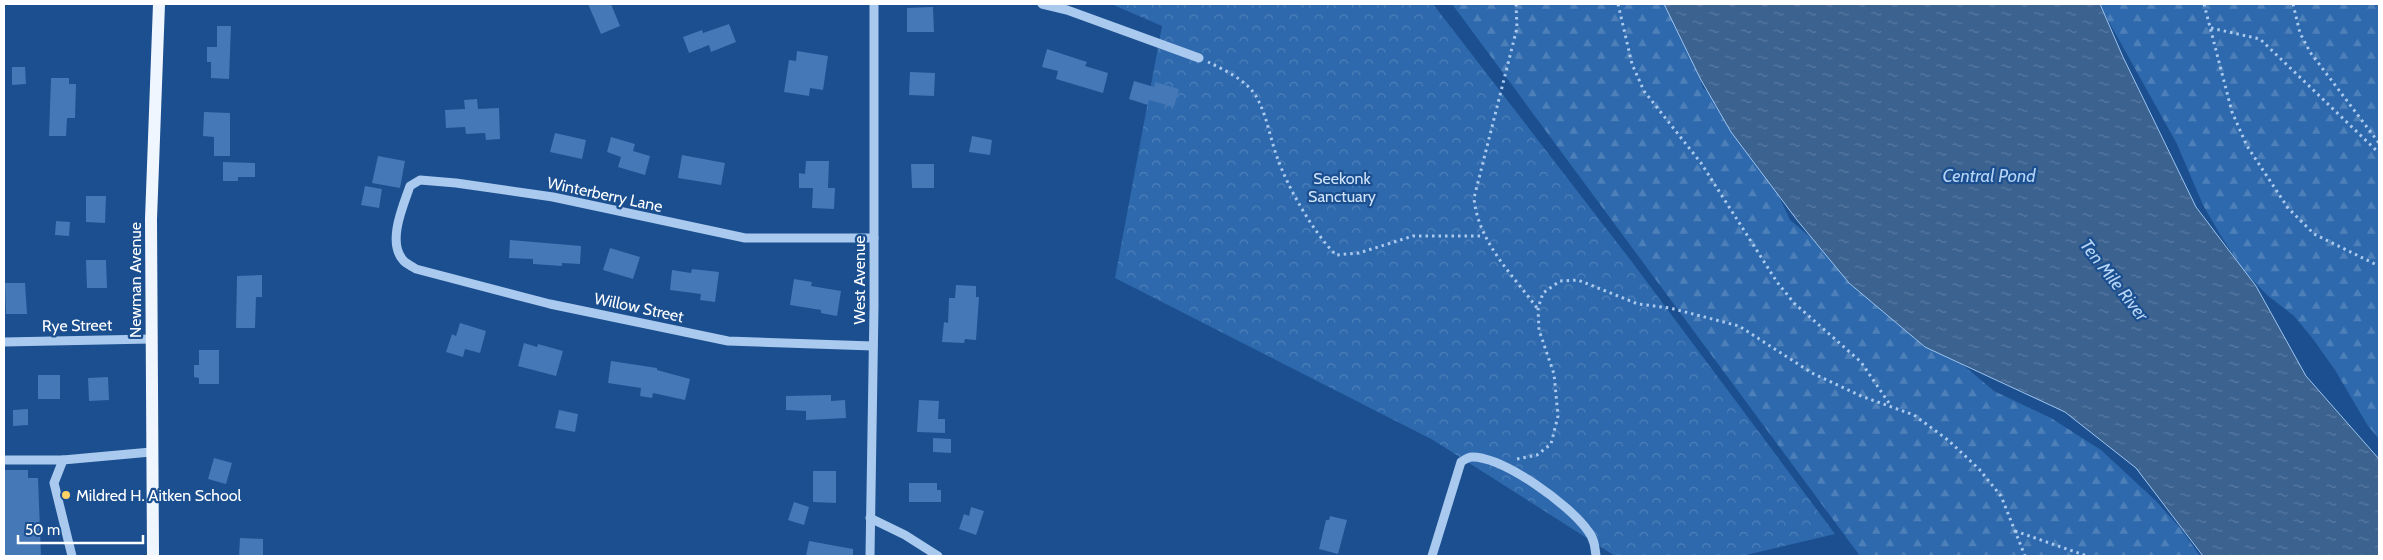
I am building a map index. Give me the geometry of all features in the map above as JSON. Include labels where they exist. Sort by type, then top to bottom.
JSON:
[{"type":"main road","name":"Newman Avenue","points":[[152,556],[151,219],[159,4]]},
{"type":"street","name":"West Avenue","points":[[870,556],[874,238],[874,4]]},
{"type":"street","points":[[1042,4],[1155,41],[1199,58]]},
{"type":"street","name":"Winterberry Lane","points":[[404,262],[399,254],[396,241],[410,186],[420,180],[456,183],[553,197],[745,238],[874,238]]},
{"type":"street","name":"Willow Street","points":[[404,262],[434,275],[550,304],[728,341],[873,346]]},
{"type":"street","name":"Rye Street","points":[[4,342],[151,339]]},
{"type":"street","points":[[4,460],[63,460],[151,452]]},
{"type":"street","points":[[1432,556],[1461,462],[1471,457],[1497,464],[1533,482],[1563,506],[1588,531],[1595,544],[1596,556]]},
{"type":"street","points":[[63,460],[54,482],[72,556]]},
{"type":"street","points":[[870,518],[905,535],[938,556]]},
{"type":"path","points":[[1516,4],[1517,28],[1474,198],[1475,215],[1483,236],[1538,308]]},
{"type":"path","points":[[1618,4],[1632,64],[1644,91],[1701,163],[1777,282],[1794,303],[1861,362],[1891,406]]},
{"type":"path","points":[[2204,4],[2232,112],[2247,146],[2288,208],[2314,234],[2379,266]]},
{"type":"path","points":[[2293,4],[2300,33],[2310,52],[2379,143]]},
{"type":"path","points":[[2211,28],[2260,39],[2379,153]]},
{"type":"path","points":[[1199,58],[1222,69],[1246,85],[1257,98],[1278,160],[1293,190],[1323,242],[1336,255],[1359,253],[1413,236],[1483,236]]},
{"type":"path","points":[[1497,464],[1537,455],[1551,444],[1558,416],[1554,374],[1539,330],[1538,308],[1543,293],[1560,281],[1578,280],[1638,304],[1670,308],[1739,326],[1812,372],[1861,396],[1891,406],[1921,420],[1948,440],[1979,469],[2001,496],[2025,556]]},
{"type":"path","points":[[2015,530],[2087,556]]},
{"type":"green space","name":"Seekonk Sanctuary","points":[[1111,4],[1433,4],[1632,262],[1835,534],[1742,556],[1615,556],[1433,440],[1115,278],[1162,26]]},
{"type":"green space","points":[[1452,4],[1668,4],[1691,51],[1703,88],[1725,108],[1777,192],[1790,220],[1994,391],[2051,418],[2101,450],[2156,501],[2181,529],[2200,556],[1860,556]]},
{"type":"green space","points":[[2099,4],[2379,4],[2379,439],[2368,426],[2335,370],[2313,339],[2294,316],[2267,295],[2244,271],[2221,236],[2203,205],[2177,144]]},
{"type":"water","name":"Central Pond","points":[[1664,4],[2100,4],[2123,57],[2196,207],[2256,286],[2306,376],[2379,459],[2379,556],[2203,556],[2136,468],[2065,412],[1925,347],[1849,283],[1797,220],[1731,132],[1701,80]]},
{"type":"building","points":[[588,4],[611,4],[620,26],[601,34]]},
{"type":"building","points":[[933,7],[934,32],[907,32],[907,8]]},
{"type":"building","points":[[729,24],[736,42],[711,52],[709,45],[689,53],[683,37],[702,30],[703,33]]},
{"type":"building","points":[[217,26],[231,26],[229,79],[211,78],[211,62],[207,62],[207,47],[217,47]]},
{"type":"building","points":[[1047,49],[1087,62],[1085,66],[1108,73],[1103,93],[1056,79],[1058,71],[1042,67]]},
{"type":"building","points":[[797,51],[828,56],[823,90],[810,88],[809,96],[784,92],[789,60],[796,61]]},
{"type":"building","points":[[12,67],[25,67],[26,84],[12,85]]},
{"type":"building","points":[[910,72],[935,73],[934,96],[909,95]]},
{"type":"building","points":[[51,78],[69,78],[69,84],[76,84],[75,118],[67,118],[66,136],[49,136]]},
{"type":"building","points":[[1134,81],[1154,87],[1155,82],[1179,89],[1174,107],[1149,100],[1148,105],[1129,99]]},
{"type":"building","points":[[477,99],[478,109],[499,108],[500,139],[486,140],[485,133],[466,134],[465,127],[446,128],[445,110],[465,109],[464,100]]},
{"type":"building","points":[[204,112],[230,113],[230,156],[214,156],[214,137],[203,136]]},
{"type":"building","points":[[555,133],[586,140],[582,159],[550,152]]},
{"type":"building","points":[[972,136],[992,140],[990,155],[969,152]]},
{"type":"building","points":[[611,137],[635,144],[633,151],[650,156],[645,175],[618,167],[621,157],[607,152]]},
{"type":"building","points":[[682,155],[725,163],[721,185],[678,178]]},
{"type":"building","points":[[378,156],[405,161],[400,188],[372,183]]},
{"type":"building","points":[[806,161],[829,161],[828,188],[835,188],[834,209],[812,208],[813,188],[799,188],[799,173],[805,174]]},
{"type":"building","points":[[223,162],[255,163],[255,177],[238,177],[238,181],[223,181]]},
{"type":"building","points":[[911,164],[934,164],[934,188],[912,188]]},
{"type":"building","points":[[365,186],[382,189],[379,208],[361,205]]},
{"type":"building","points":[[86,196],[106,196],[105,223],[86,222]]},
{"type":"building","points":[[56,221],[70,222],[69,236],[55,235]]},
{"type":"building","points":[[510,240],[581,246],[580,264],[562,263],[562,266],[533,264],[533,259],[509,258]]},
{"type":"building","points":[[610,248],[640,257],[633,279],[603,270]]},
{"type":"building","points":[[86,260],[106,260],[107,288],[87,288]]},
{"type":"building","points":[[692,269],[719,272],[715,302],[700,300],[701,294],[670,290],[672,270],[691,273]]},
{"type":"building","points":[[262,275],[262,297],[256,297],[255,328],[236,328],[237,276]]},
{"type":"building","points":[[794,279],[812,282],[811,286],[841,291],[837,316],[821,313],[821,310],[790,305]]},
{"type":"building","points":[[5,283],[25,283],[27,314],[6,314]]},
{"type":"building","points":[[956,285],[976,286],[976,297],[979,297],[976,340],[965,339],[964,343],[942,342],[944,322],[948,323],[949,298],[955,298]]},
{"type":"building","points":[[460,323],[486,331],[480,353],[465,349],[463,357],[446,352],[452,334],[456,336]]},
{"type":"building","points":[[524,343],[537,347],[538,344],[563,351],[556,376],[518,366]]},
{"type":"building","points":[[199,350],[219,350],[219,384],[199,384],[199,378],[194,377],[194,365],[199,365]]},
{"type":"building","points":[[611,361],[657,368],[657,370],[690,379],[685,400],[653,393],[652,398],[640,396],[641,388],[608,383]]},
{"type":"building","points":[[38,375],[60,375],[60,399],[38,399]]},
{"type":"building","points":[[108,377],[109,400],[89,401],[88,378]]},
{"type":"building","points":[[831,395],[831,401],[845,400],[846,418],[806,420],[806,411],[786,410],[786,396]]},
{"type":"building","points":[[919,400],[939,401],[938,419],[945,419],[945,433],[917,432]]},
{"type":"building","points":[[28,409],[28,425],[13,426],[13,410]]},
{"type":"building","points":[[559,410],[578,414],[575,432],[555,428]]},
{"type":"building","points":[[933,438],[951,439],[951,453],[933,452]]},
{"type":"building","points":[[214,458],[232,463],[226,484],[208,479]]},
{"type":"building","points":[[4,470],[28,470],[28,478],[38,478],[41,556],[4,556]]},
{"type":"building","points":[[813,471],[836,471],[836,503],[813,502]]},
{"type":"building","points":[[909,483],[937,483],[937,490],[941,490],[941,502],[909,502]]},
{"type":"building","points":[[794,502],[809,507],[804,525],[788,520]]},
{"type":"building","points":[[971,507],[984,511],[976,535],[959,529],[964,514],[969,516]]},
{"type":"building","points":[[1330,516],[1347,520],[1338,554],[1319,549],[1326,520],[1329,520]]},
{"type":"building","points":[[240,538],[263,539],[263,555],[239,556]]},
{"type":"building","points":[[809,541],[853,549],[853,556],[806,556]]},
{"type":"place","name":"Mildred H. Aitken School","points":[[66,495]]},
{"type":"water label","name":"Ten Mile River","points":[[2114,280]]}]
